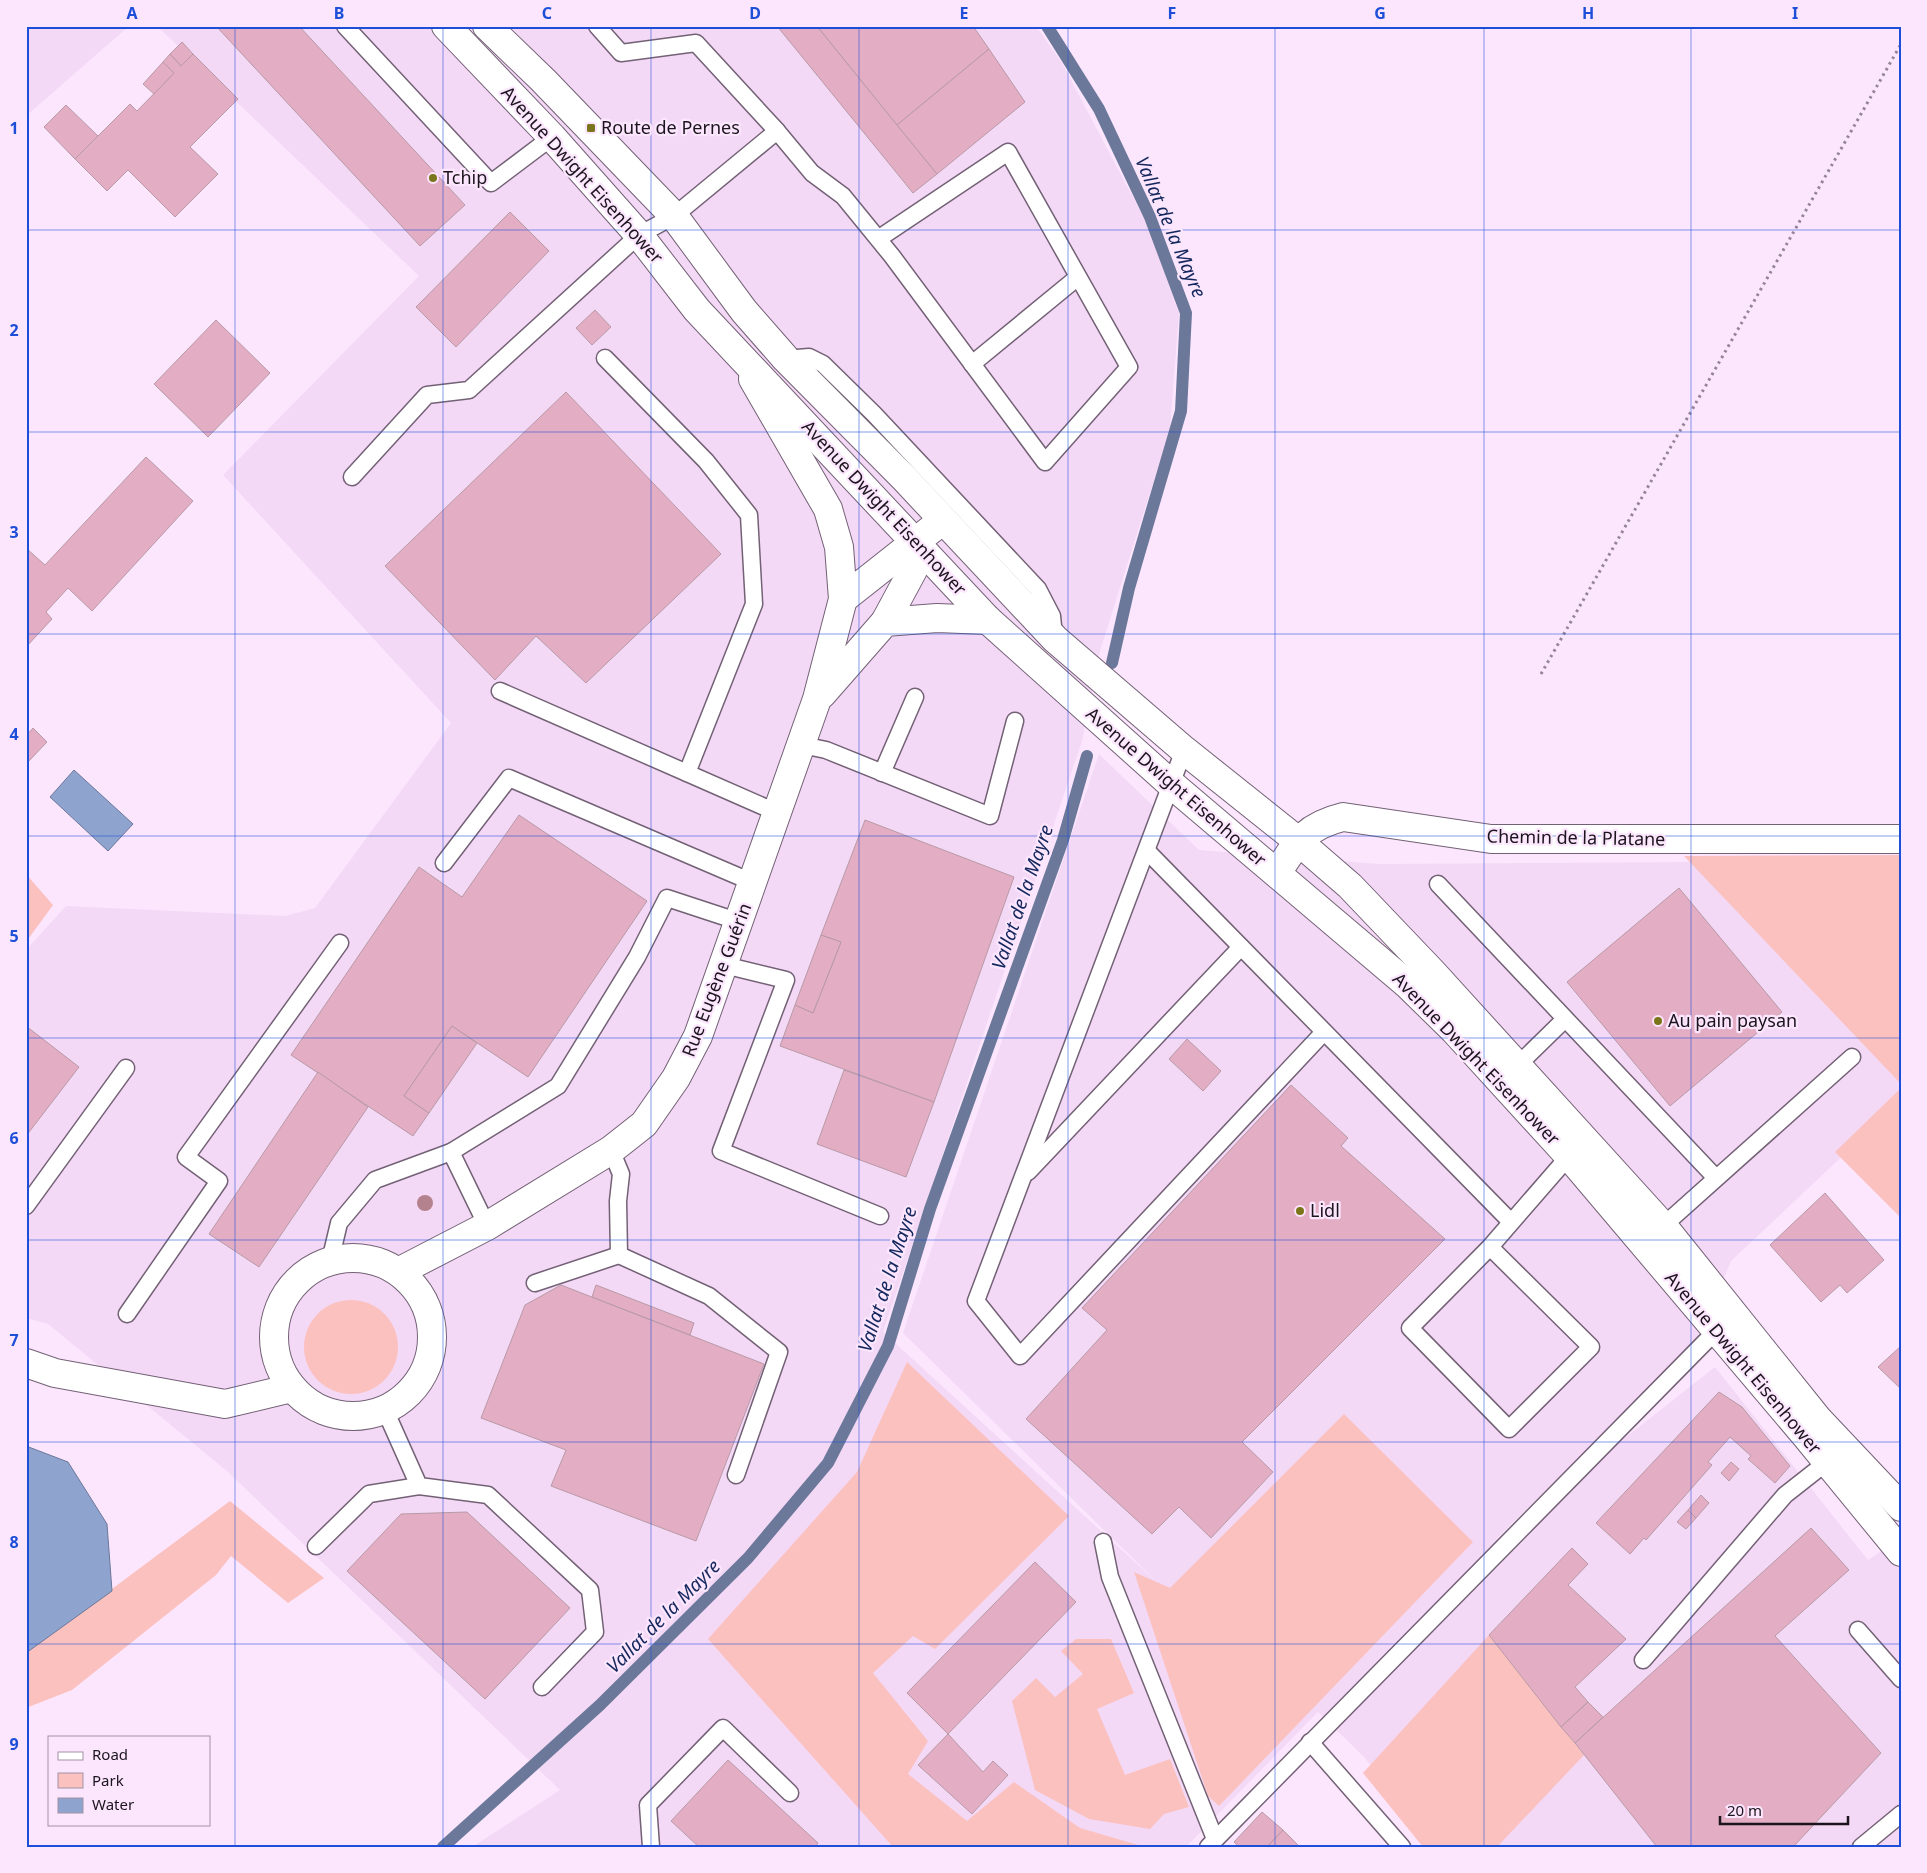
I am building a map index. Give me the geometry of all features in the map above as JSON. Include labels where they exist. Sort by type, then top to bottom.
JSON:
[{"type":"main road","name":"Avenue Dwight Eisenhower","points":[[446,26],[552,136],[639,235],[697,310],[988,620],[1171,784],[1407,984],[1461,1038],[1568,1156],[1901,1552]]},
{"type":"main road","name":"Avenue Dwight Eisenhower","points":[[487,26],[543,80],[674,216],[744,311],[786,359],[943,520],[1054,639],[1184,750],[1298,841],[1350,886],[1518,1065],[1663,1226],[1817,1418],[1901,1507]]},
{"type":"main road","name":"Rue Eugène Guérin","points":[[400,1271],[487,1226],[611,1150],[644,1124],[676,1078],[698,1036],[802,745],[817,699],[843,598],[839,547],[828,509],[738,354]]},
{"type":"main road","points":[[843,598],[943,520]]},
{"type":"main road","name":"Rue Eugène Guérin","points":[[817,699],[885,622],[913,570],[916,542]]},
{"type":"main road","points":[[885,622],[937,618],[988,620]]},
{"type":"main road","name":"Chemin de la Platane","points":[[1278,873],[1298,841],[1307,832],[1323,822],[1343,817],[1491,838],[1901,839]]},
{"type":"main road","points":[[357,1257],[384,1263],[400,1271],[426,1302],[434,1338],[429,1365],[414,1389],[385,1410],[358,1416],[341,1415],[315,1407],[292,1388],[278,1364],[274,1336],[278,1308],[286,1294],[305,1274],[330,1261],[357,1257]]},
{"type":"main road","points":[[26,1363],[55,1373],[225,1404],[292,1388]]},
{"type":"lane","points":[[345,26],[491,183],[552,136]]},
{"type":"lane","points":[[597,26],[621,53],[696,43],[777,131],[812,173],[843,196],[878,239],[1045,462],[1129,368],[1008,152],[878,239]]},
{"type":"lane","points":[[352,476],[427,394],[469,390],[639,235],[674,216],[777,131]]},
{"type":"lane","points":[[972,364],[1078,277]]},
{"type":"lane","points":[[786,359],[809,357],[823,364],[874,414],[1038,589],[1052,616],[1054,639]]},
{"type":"lane","points":[[605,358],[706,461],[749,516],[754,604],[688,773]]},
{"type":"lane","points":[[500,692],[778,813]]},
{"type":"lane","points":[[882,773],[916,697]]},
{"type":"lane","points":[[802,745],[826,750],[990,816],[1015,721]]},
{"type":"lane","points":[[1184,750],[1148,850],[976,1301],[1020,1356],[1324,1032]]},
{"type":"lane","points":[[444,863],[509,778],[754,883]]},
{"type":"lane","points":[[1148,850],[1511,1222]]},
{"type":"lane","points":[[1438,884],[1716,1178]]},
{"type":"lane","points":[[330,1261],[340,1223],[375,1180],[451,1152],[558,1086],[637,957],[667,898],[740,922]]},
{"type":"lane","points":[[127,1314],[219,1181],[186,1157],[340,944]]},
{"type":"lane","points":[[1022,1178],[1241,947]]},
{"type":"lane","points":[[724,965],[786,980],[721,1152],[880,1216]]},
{"type":"lane","points":[[1518,1065],[1565,1019]]},
{"type":"lane","points":[[1663,1226],[1852,1057]]},
{"type":"lane","points":[[26,1206],[126,1068]]},
{"type":"lane","points":[[611,1150],[622,1174],[618,1201],[620,1255]]},
{"type":"lane","points":[[451,1152],[487,1226]]},
{"type":"lane","points":[[1490,1247],[1590,1347],[1509,1429],[1410,1328],[1490,1247],[1568,1156]]},
{"type":"lane","points":[[535,1283],[620,1255],[709,1296],[779,1352],[736,1475]]},
{"type":"lane","points":[[1103,1542],[1110,1577],[1211,1843],[1716,1331]]},
{"type":"lane","points":[[385,1410],[419,1486]]},
{"type":"lane","points":[[1643,1660],[1785,1495],[1827,1462]]},
{"type":"lane","points":[[316,1546],[369,1494],[419,1486],[488,1494],[590,1590],[595,1632],[542,1686]]},
{"type":"lane","points":[[1858,1630],[1901,1680]]},
{"type":"lane","points":[[651,1847],[648,1805],[723,1728],[790,1793]]},
{"type":"lane","points":[[1310,1742],[1402,1847]]},
{"type":"lane","points":[[1861,1847],[1901,1814]]},
{"type":"path","points":[[1541,674],[1901,44]]},
{"type":"shaded area","points":[[26,26],[129,26],[26,116]]},
{"type":"shaded area","points":[[157,26],[1036,26],[1062,63],[1147,224],[1179,313],[1170,429],[1100,651],[1082,741],[883,1332],[1158,1583],[903,1333],[1099,754],[1199,850],[1380,864],[1696,862],[1901,1066],[1901,1101],[1731,1261],[1697,1345],[1495,1540],[1715,1367],[1868,1560],[1901,1538],[1901,1847],[1439,1847],[1363,1756],[1318,1712],[1186,1847],[472,1847],[560,1790],[228,1472],[48,1324],[26,1318],[26,950],[66,906],[285,916],[315,908],[451,723],[223,475],[419,276]]},
{"type":"green space","points":[[1901,855],[1901,1084],[1684,856]]},
{"type":"green space","points":[[26,874],[53,905],[26,942]]},
{"type":"green space","points":[[1901,1088],[1901,1218],[1835,1152]]},
{"type":"green space","points":[[351,1300],[369,1304],[384,1314],[394,1329],[398,1347],[394,1365],[384,1380],[369,1390],[351,1394],[333,1390],[318,1380],[308,1365],[304,1347],[308,1329],[318,1314],[333,1304]]},
{"type":"green space","points":[[907,1362],[1069,1516],[935,1649],[913,1636],[873,1673],[928,1741],[908,1774],[967,1821],[1014,1782],[1080,1828],[1145,1847],[893,1847],[708,1639],[857,1472]]},
{"type":"green space","points":[[1344,1414],[1473,1542],[1219,1806],[1208,1796],[1134,1572],[1170,1588]]},
{"type":"green space","points":[[230,1501],[324,1578],[288,1603],[231,1556],[216,1575],[72,1690],[26,1708],[26,1653]]},
{"type":"green space","points":[[1489,1635],[1584,1755],[1497,1847],[1423,1847],[1363,1773]]},
{"type":"green space","points":[[1076,1639],[1111,1639],[1134,1693],[1097,1709],[1125,1775],[1170,1759],[1189,1807],[1164,1814],[1150,1829],[1089,1819],[1035,1790],[1012,1701],[1036,1678],[1055,1697],[1083,1674],[1061,1651]]},
{"type":"water","points":[[74,770],[133,824],[108,851],[50,797]]},
{"type":"water","points":[[26,1446],[68,1462],[107,1524],[112,1591],[26,1653]]},
{"type":"building","points":[[216,26],[299,26],[465,205],[420,246]]},
{"type":"building","points":[[777,26],[817,26],[937,174],[913,193]]},
{"type":"building","points":[[817,26],[973,26],[989,49],[897,125]]},
{"type":"building","points":[[182,42],[193,54],[181,66],[170,54]]},
{"type":"building","points":[[989,49],[1025,102],[937,174],[897,125]]},
{"type":"building","points":[[170,54],[181,66],[193,54],[238,99],[190,147],[218,174],[175,217],[128,170],[107,191],[75,159],[130,104],[137,111],[174,73],[163,62]]},
{"type":"building","points":[[163,62],[174,73],[154,94],[143,84]]},
{"type":"building","points":[[66,105],[98,136],[75,159],[44,127]]},
{"type":"building","points":[[510,212],[549,251],[456,347],[416,307]]},
{"type":"building","points":[[595,310],[611,327],[592,345],[576,328]]},
{"type":"building","points":[[216,320],[270,373],[208,437],[154,384]]},
{"type":"building","points":[[566,392],[721,554],[586,683],[536,636],[495,680],[385,566]]},
{"type":"building","points":[[146,457],[193,501],[92,611],[68,588],[46,612],[52,619],[26,647],[26,548],[45,565]]},
{"type":"building","points":[[33,728],[47,742],[28,762],[26,736]]},
{"type":"building","points":[[519,815],[647,901],[528,1077],[452,1026],[404,1096],[429,1113],[413,1136],[291,1055],[419,867],[462,897]]},
{"type":"building","points":[[865,820],[1014,877],[934,1102],[780,1046],[795,1005],[813,1013],[841,942],[821,935]]},
{"type":"building","points":[[1679,888],[1782,1012],[1670,1106],[1567,982]]},
{"type":"building","points":[[821,935],[841,942],[813,1013],[795,1005]]},
{"type":"building","points":[[26,1026],[79,1067],[26,1136]]},
{"type":"building","points":[[452,1026],[477,1043],[429,1113],[404,1096]]},
{"type":"building","points":[[1187,1039],[1221,1071],[1203,1091],[1169,1059]]},
{"type":"building","points":[[844,1070],[934,1102],[906,1177],[817,1144]]},
{"type":"building","points":[[318,1072],[368,1107],[259,1267],[209,1234]]},
{"type":"building","points":[[1291,1085],[1348,1138],[1341,1146],[1445,1239],[1242,1442],[1273,1472],[1211,1538],[1179,1507],[1152,1534],[1026,1419],[1107,1330],[1082,1308]]},
{"type":"building","points":[[1825,1193],[1884,1260],[1847,1293],[1840,1285],[1821,1302],[1770,1245]]},
{"type":"building","points":[[561,1285],[764,1364],[696,1541],[551,1486],[566,1450],[481,1418],[525,1305]]},
{"type":"building","points":[[596,1285],[694,1323],[690,1335],[592,1297]]},
{"type":"building","points":[[1901,1346],[1901,1389],[1878,1367]]},
{"type":"building","points":[[1719,1392],[1742,1407],[1790,1466],[1775,1483],[1748,1459],[1751,1456],[1730,1437],[1708,1462],[1712,1465],[1646,1540],[1644,1538],[1630,1554],[1596,1523]]},
{"type":"building","points":[[1731,1462],[1739,1469],[1729,1481],[1721,1473]]},
{"type":"building","points":[[1701,1495],[1709,1503],[1696,1518],[1688,1510]]},
{"type":"building","points":[[1688,1510],[1696,1518],[1686,1529],[1677,1522]]},
{"type":"building","points":[[467,1512],[570,1608],[485,1699],[347,1571],[401,1514]]},
{"type":"building","points":[[1811,1528],[1849,1570],[1775,1636],[1881,1753],[1793,1847],[1657,1847],[1575,1743]]},
{"type":"building","points":[[1572,1548],[1588,1564],[1568,1585],[1626,1639],[1575,1687],[1588,1702],[1561,1727],[1489,1635]]},
{"type":"building","points":[[1035,1562],[1076,1602],[948,1734],[907,1693]]},
{"type":"building","points":[[1588,1702],[1603,1717],[1575,1743],[1561,1727]]},
{"type":"building","points":[[948,1734],[983,1772],[993,1761],[1008,1775],[972,1814],[918,1765]]},
{"type":"building","points":[[728,1760],[818,1843],[815,1847],[699,1847],[671,1821]]},
{"type":"building","points":[[1262,1812],[1283,1830],[1267,1847],[1239,1847],[1234,1842]]},
{"type":"building","points":[[1283,1830],[1300,1847],[1267,1847]]},
{"type":"waterway","name":"Vallat de la Mayre","points":[[1047,26],[1099,109],[1150,217],[1186,313],[1181,411],[1129,588],[1112,663]]},
{"type":"waterway","name":"Vallat de la Mayre","points":[[443,1847],[600,1705],[748,1558],[828,1463],[888,1346],[930,1209],[1063,840],[1087,756]]},
{"type":"place","name":"Route de Pernes","points":[[591,128]]},
{"type":"place","name":"Tchip","points":[[433,178]]},
{"type":"place","name":"Au pain paysan","points":[[1658,1021]]},
{"type":"place","name":"Lidl","points":[[1300,1211]]}]
